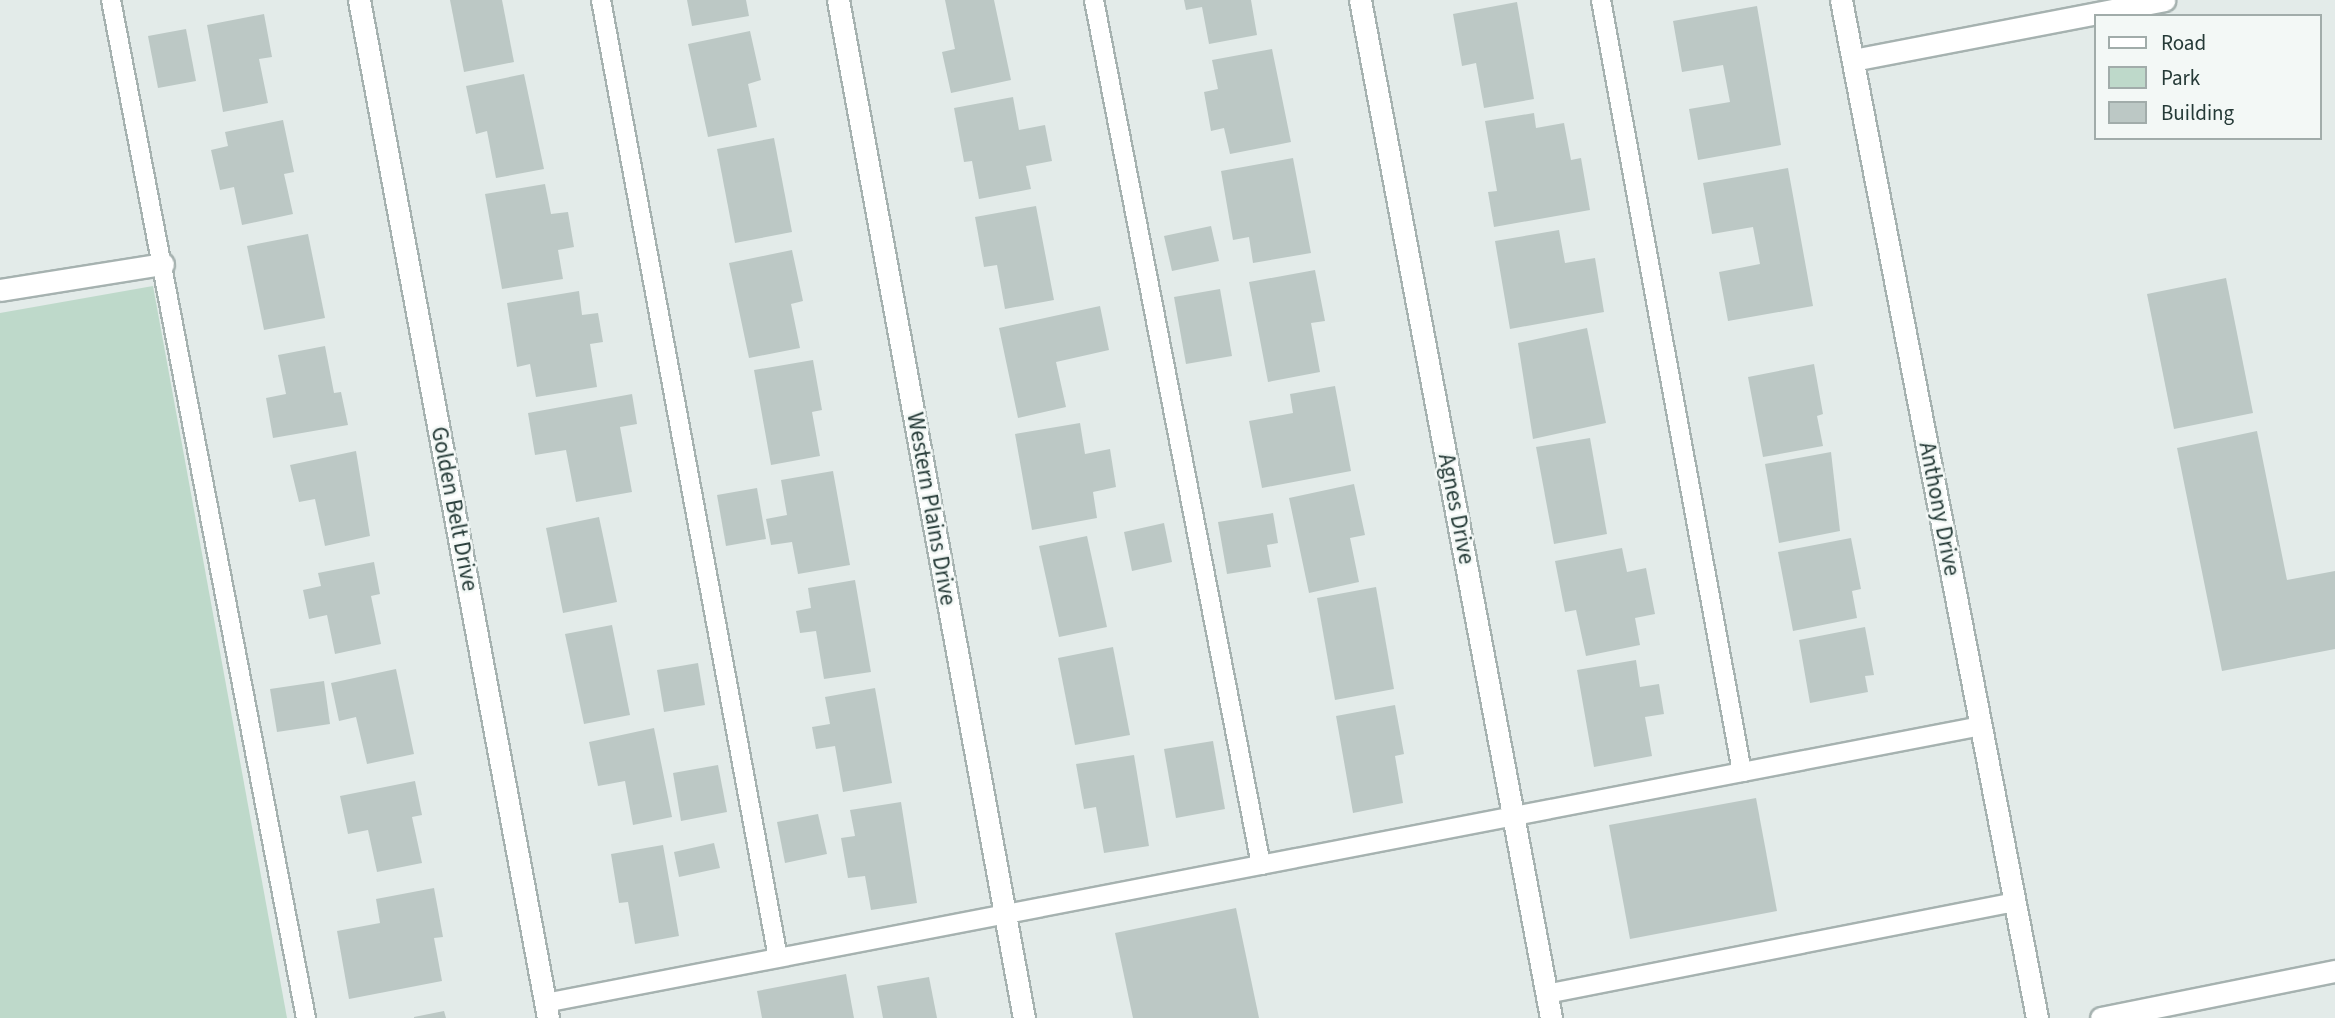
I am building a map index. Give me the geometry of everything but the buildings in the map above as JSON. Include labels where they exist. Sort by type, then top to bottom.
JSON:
[{"type":"street","name":"Golden Belt Drive","points":[[359,0],[547,1011]]},
{"type":"street","name":"Western Plains Drive","points":[[838,0],[1024,1018]]},
{"type":"street","name":"Agnes Drive","points":[[1360,0],[1551,1018]]},
{"type":"street","name":"Anthony Drive","points":[[1841,0],[2037,1018]]},
{"type":"street","points":[[1853,60],[2164,0]]},
{"type":"street","points":[[0,290],[163,264]]},
{"type":"street","points":[[2101,1018],[2335,971]]},
{"type":"lane","points":[[111,0],[306,1018]]},
{"type":"lane","points":[[601,0],[778,958]]},
{"type":"lane","points":[[1094,0],[1261,865]]},
{"type":"lane","points":[[1601,0],[1742,772]]},
{"type":"lane","points":[[547,1011],[778,958],[1981,726]]},
{"type":"lane","points":[[1546,993],[2015,902]]},
{"type":"green space","points":[[153,286],[287,1018],[0,1018],[0,313]]}]
